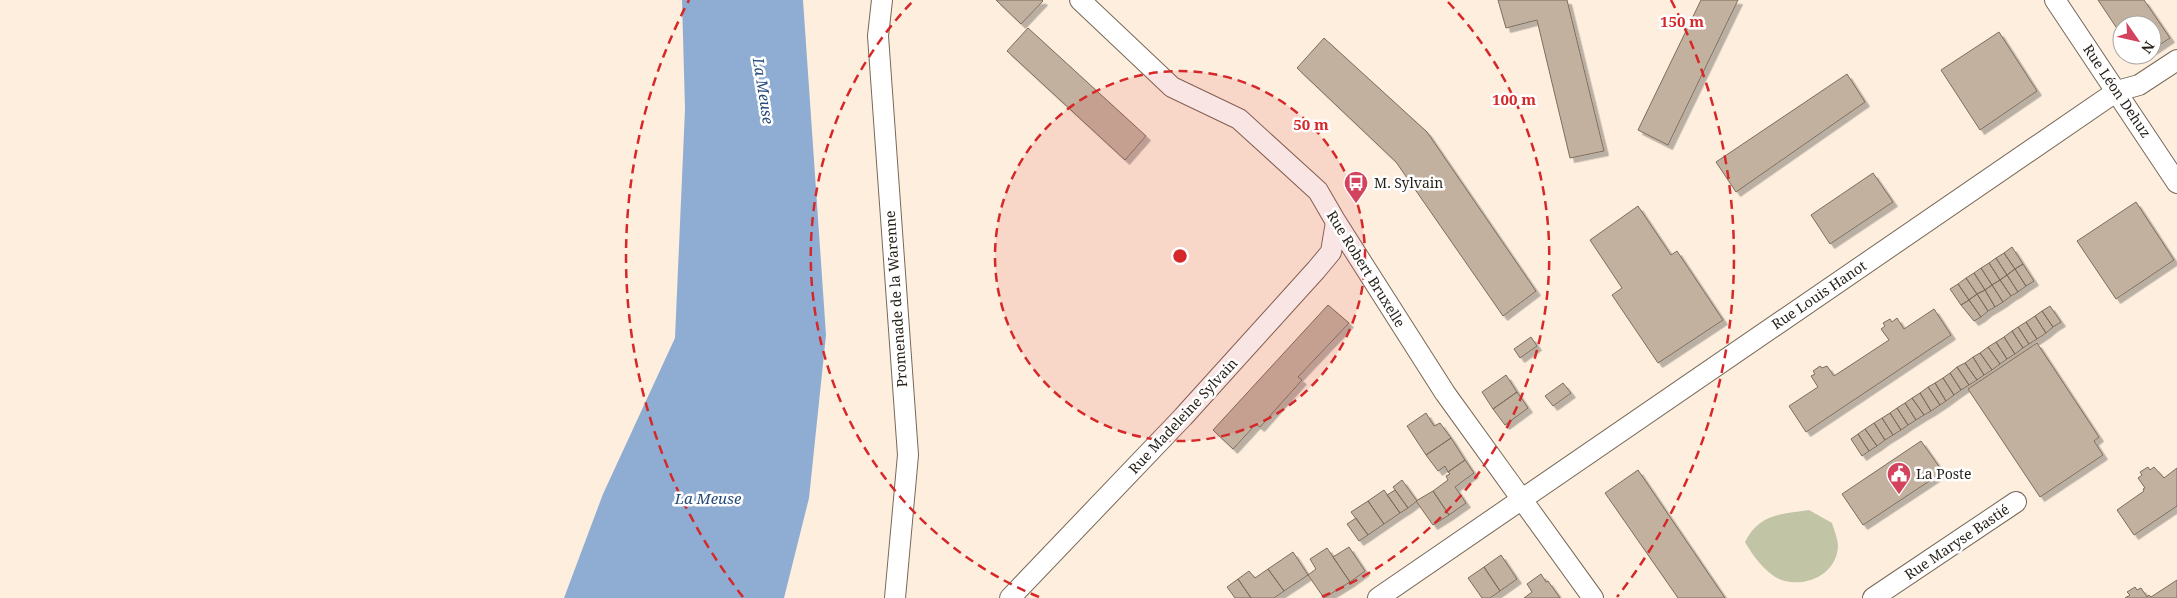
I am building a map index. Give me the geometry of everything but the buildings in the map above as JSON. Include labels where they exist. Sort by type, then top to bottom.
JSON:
[{"type":"street","name":"Promenade de la Warenne","points":[[882,0],[878,36],[908,455],[895,598]]},
{"type":"street","name":"Rue Robert Bruxelle","points":[[1080,0],[1172,87],[1239,119],[1318,191],[1445,393],[1593,598]]},
{"type":"street","name":"Rue Léon Dehuz","points":[[2055,0],[2177,183]]},
{"type":"street","name":"Rue Louis Hanot","points":[[1378,598],[2117,91],[2139,85],[2177,60]]},
{"type":"street","name":"Rue Madeleine Sylvain","points":[[1010,598],[1183,417],[1316,270],[1331,252],[1336,222]]},
{"type":"street","name":"Rue Maryse Bastié","points":[[1873,598],[2016,502]]},
{"type":"green space","points":[[1809,510],[1832,523],[1838,543],[1833,563],[1820,576],[1804,582],[1779,579],[1767,571],[1745,542],[1757,526],[1772,517]]},
{"type":"water","name":"La Meuse","points":[[682,0],[803,0],[826,335],[809,498],[784,598],[564,598],[603,494],[675,338],[685,109]]},
{"type":"place","name":"M. Sylvain","points":[[1356,204]]},
{"type":"place","name":"La Poste","points":[[1899,495]]}]
